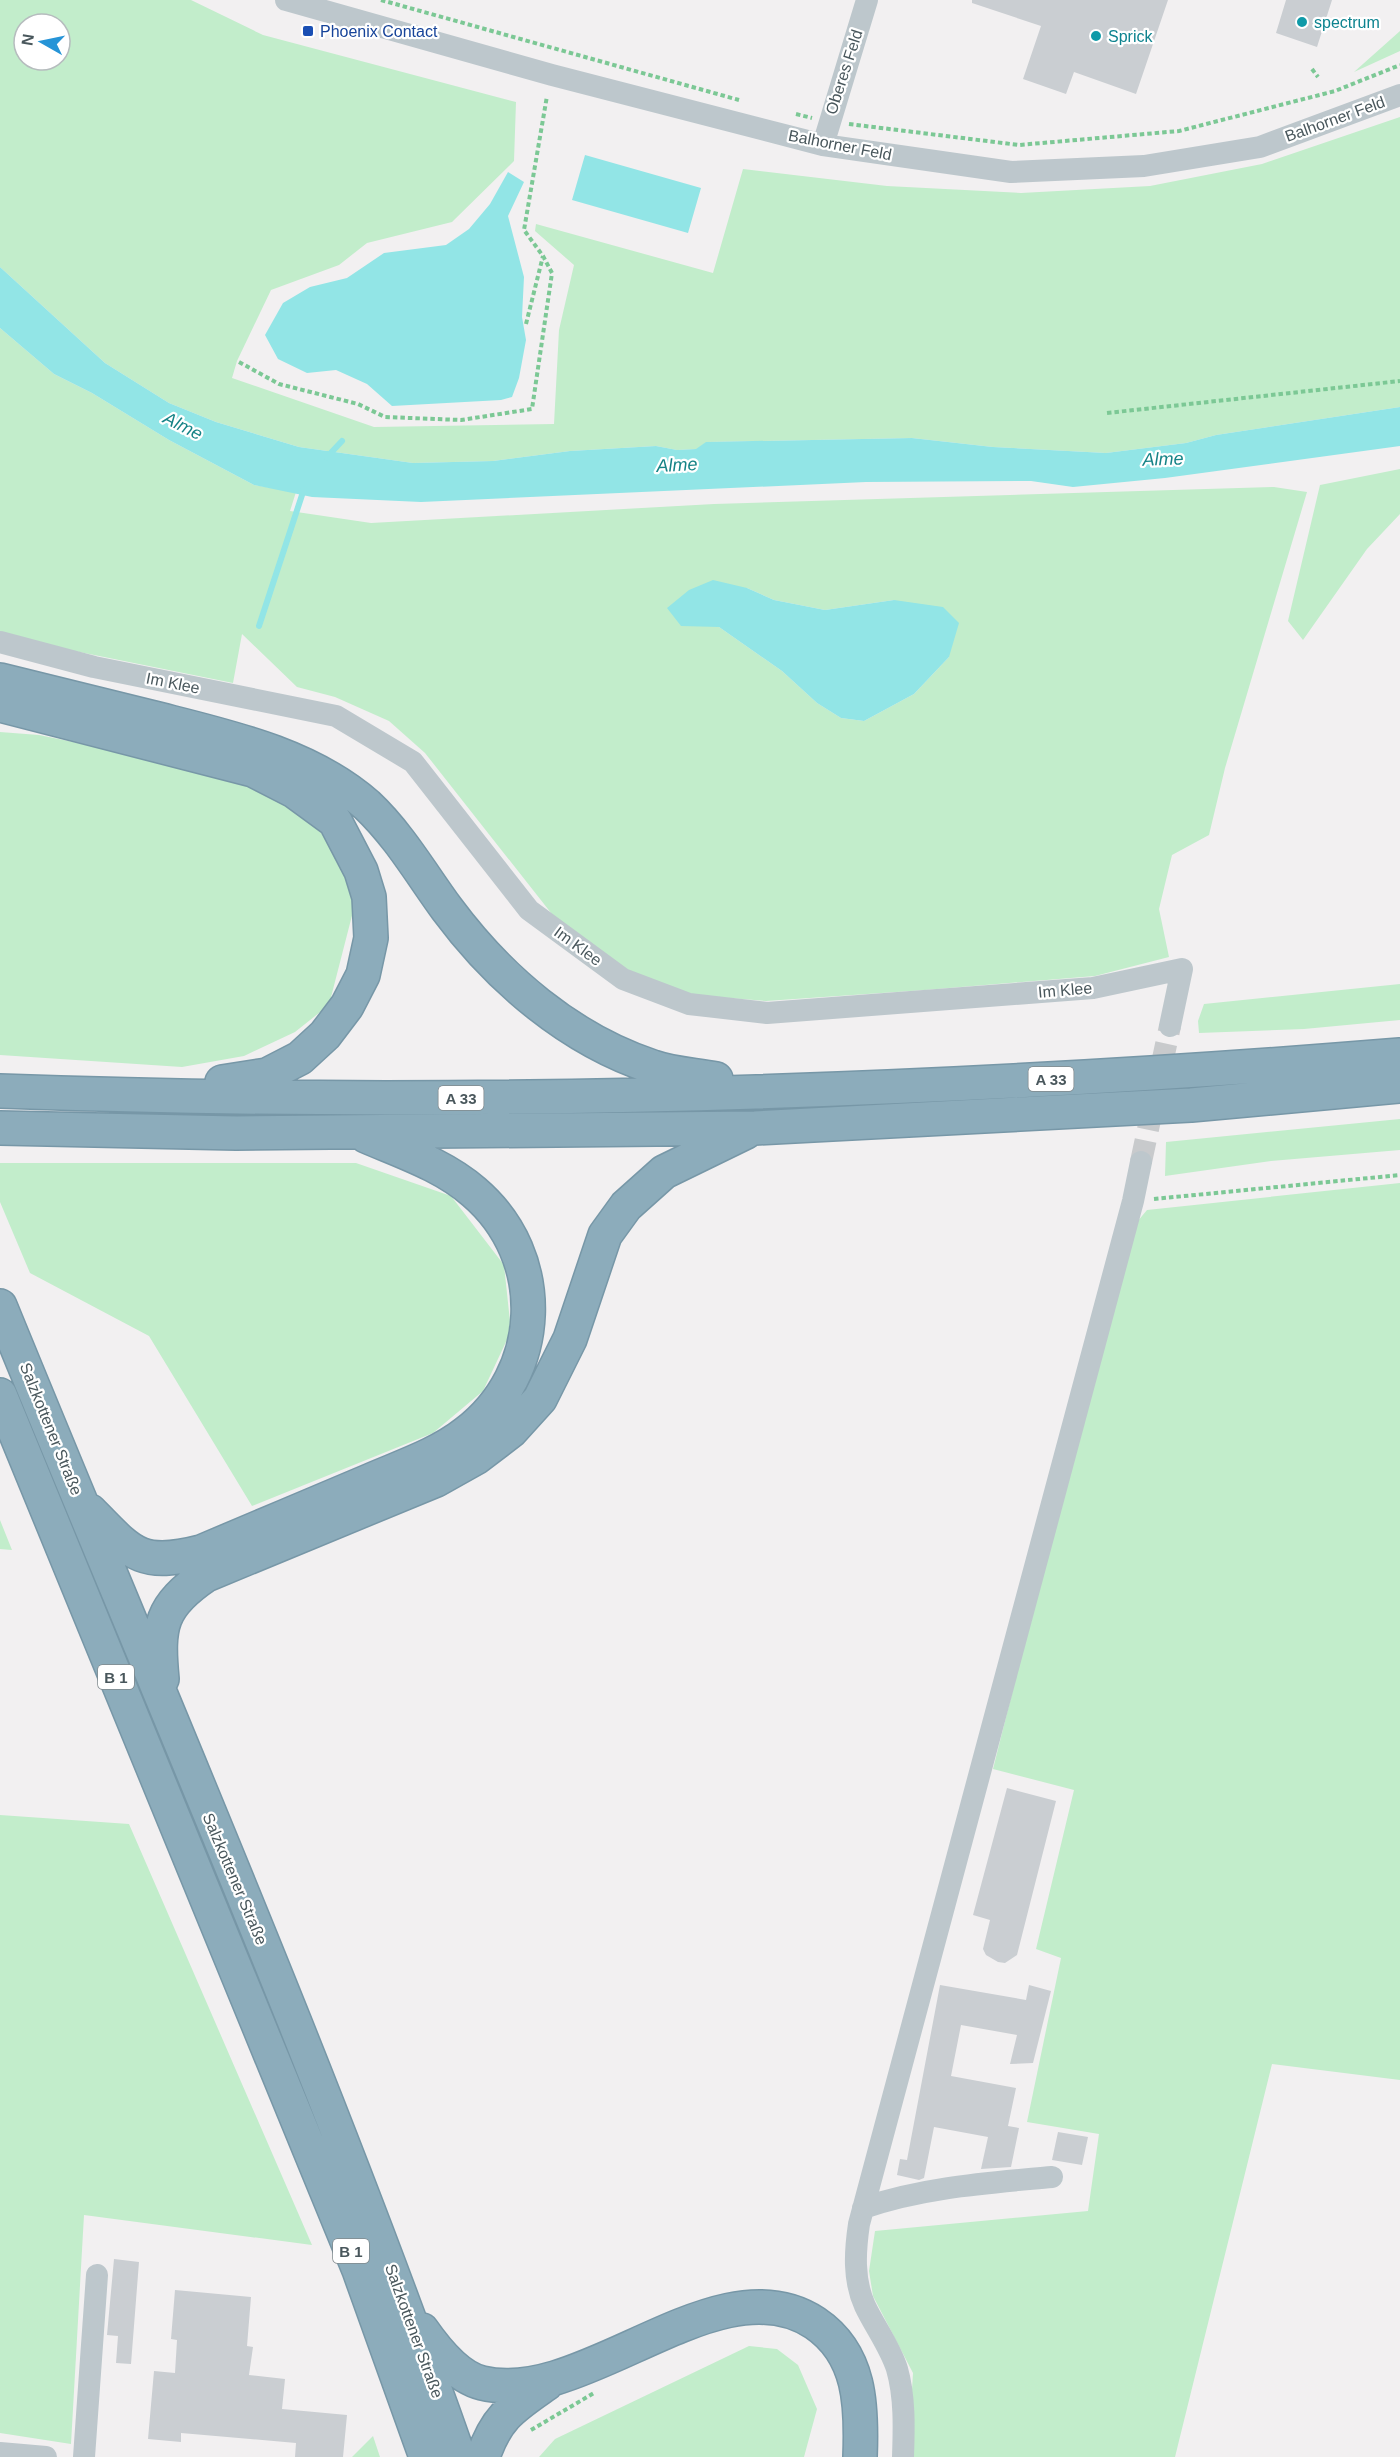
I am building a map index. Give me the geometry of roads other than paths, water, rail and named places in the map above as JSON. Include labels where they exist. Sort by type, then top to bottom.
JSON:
[{"type":"highway","points":[[0,680],[204,731],[267,750],[309,766],[367,805],[413,860],[448,910],[486,955],[531,1000],[588,1039],[654,1068],[789,1092]]},
{"type":"highway","points":[[0,705],[254,770],[294,791],[335,822],[361,872],[369,897],[369,947],[363,975],[347,1006],[326,1035],[300,1058],[267,1075],[134,1097]]},
{"type":"highway","name":"A 33","points":[[0,1091],[134,1097],[352,1099],[789,1092],[1123,1076],[1400,1055]]},
{"type":"highway","name":"A 33","points":[[0,1128],[237,1133],[755,1128],[1191,1105],[1400,1086]]},
{"type":"highway","points":[[167,1713],[159,1652],[160,1630],[170,1606],[188,1587],[206,1575],[436,1480],[477,1457],[511,1431],[540,1399],[570,1339],[605,1235],[626,1206],[664,1172],[755,1128]]},
{"type":"highway","points":[[80,1502],[131,1552],[155,1560],[175,1559],[201,1552],[425,1457],[466,1433],[497,1402],[514,1373],[527,1336],[529,1296],[523,1261],[505,1227],[475,1192],[434,1164],[353,1131]]},
{"type":"highway","name":"Salzkottener Straße","points":[[0,1305],[297,2028],[407,2309],[459,2457]]},
{"type":"highway","name":"Salzkottener Straße","points":[[0,1395],[359,2270],[426,2457]]},
{"type":"highway","points":[[407,2309],[453,2367],[481,2383],[508,2386],[560,2376],[726,2310],[746,2306],[772,2306],[801,2314],[826,2330],[846,2353],[850,2362],[857,2381],[862,2417],[860,2457]]},
{"type":"highway","points":[[483,2457],[491,2433],[507,2411],[560,2376]]},
{"type":"street","name":"Balhorner Feld","points":[[286,0],[529,69],[823,144],[1011,172],[1144,166],[1260,147],[1400,95]]},
{"type":"street","name":"Oberes Feld","points":[[823,144],[867,0]]},
{"type":"street","name":"Im Klee","points":[[0,642],[94,667],[336,716],[413,762],[529,910],[623,979],[689,1004],[767,1013],[1093,988],[1182,969],[1170,1026]]},
{"type":"street","points":[[903,2457],[904,2419],[896,2368],[864,2304],[858,2280],[855,2254],[863,2208],[1133,1201],[1141,1162]]},
{"type":"street","points":[[863,2208],[891,2199],[959,2185],[1052,2176]]},
{"type":"street","points":[[84,2457],[97,2275]]},
{"type":"street","points":[[0,2453],[46,2457]]},
{"type":"water","points":[[585,155],[701,188],[688,233],[572,200]]},
{"type":"water","points":[[508,172],[524,182],[508,216],[524,277],[522,317],[526,340],[519,378],[512,397],[501,400],[392,406],[367,384],[336,370],[307,373],[278,359],[265,335],[283,303],[310,287],[347,278],[384,253],[446,245],[469,229],[490,204]]},
{"type":"water","name":"Alme","points":[[0,267],[105,363],[169,403],[216,422],[299,447],[413,463],[493,461],[570,451],[656,446],[677,450],[696,449],[706,442],[912,438],[993,447],[1106,453],[1186,443],[1216,435],[1400,407],[1400,446],[1165,478],[1073,487],[1031,481],[866,482],[421,502],[312,497],[254,485],[169,440],[92,393],[54,374],[0,328]]},
{"type":"water","points":[[713,580],[747,588],[774,600],[825,610],[894,600],[943,607],[959,623],[949,657],[914,694],[864,721],[841,718],[817,703],[782,671],[719,627],[681,626],[667,608],[689,590]]},
{"type":"waterway","points":[[327,457],[342,441]]},
{"type":"waterway","points":[[259,626],[304,489]]},
{"type":"tunnel","points":[[1141,1162],[1170,1026]]},
{"type":"place","name":"spectrum","points":[[1302,22]]},
{"type":"place","name":"Phoenix Contact","points":[[308,31]]},
{"type":"place","name":"Sprick","points":[[1096,36]]}]
